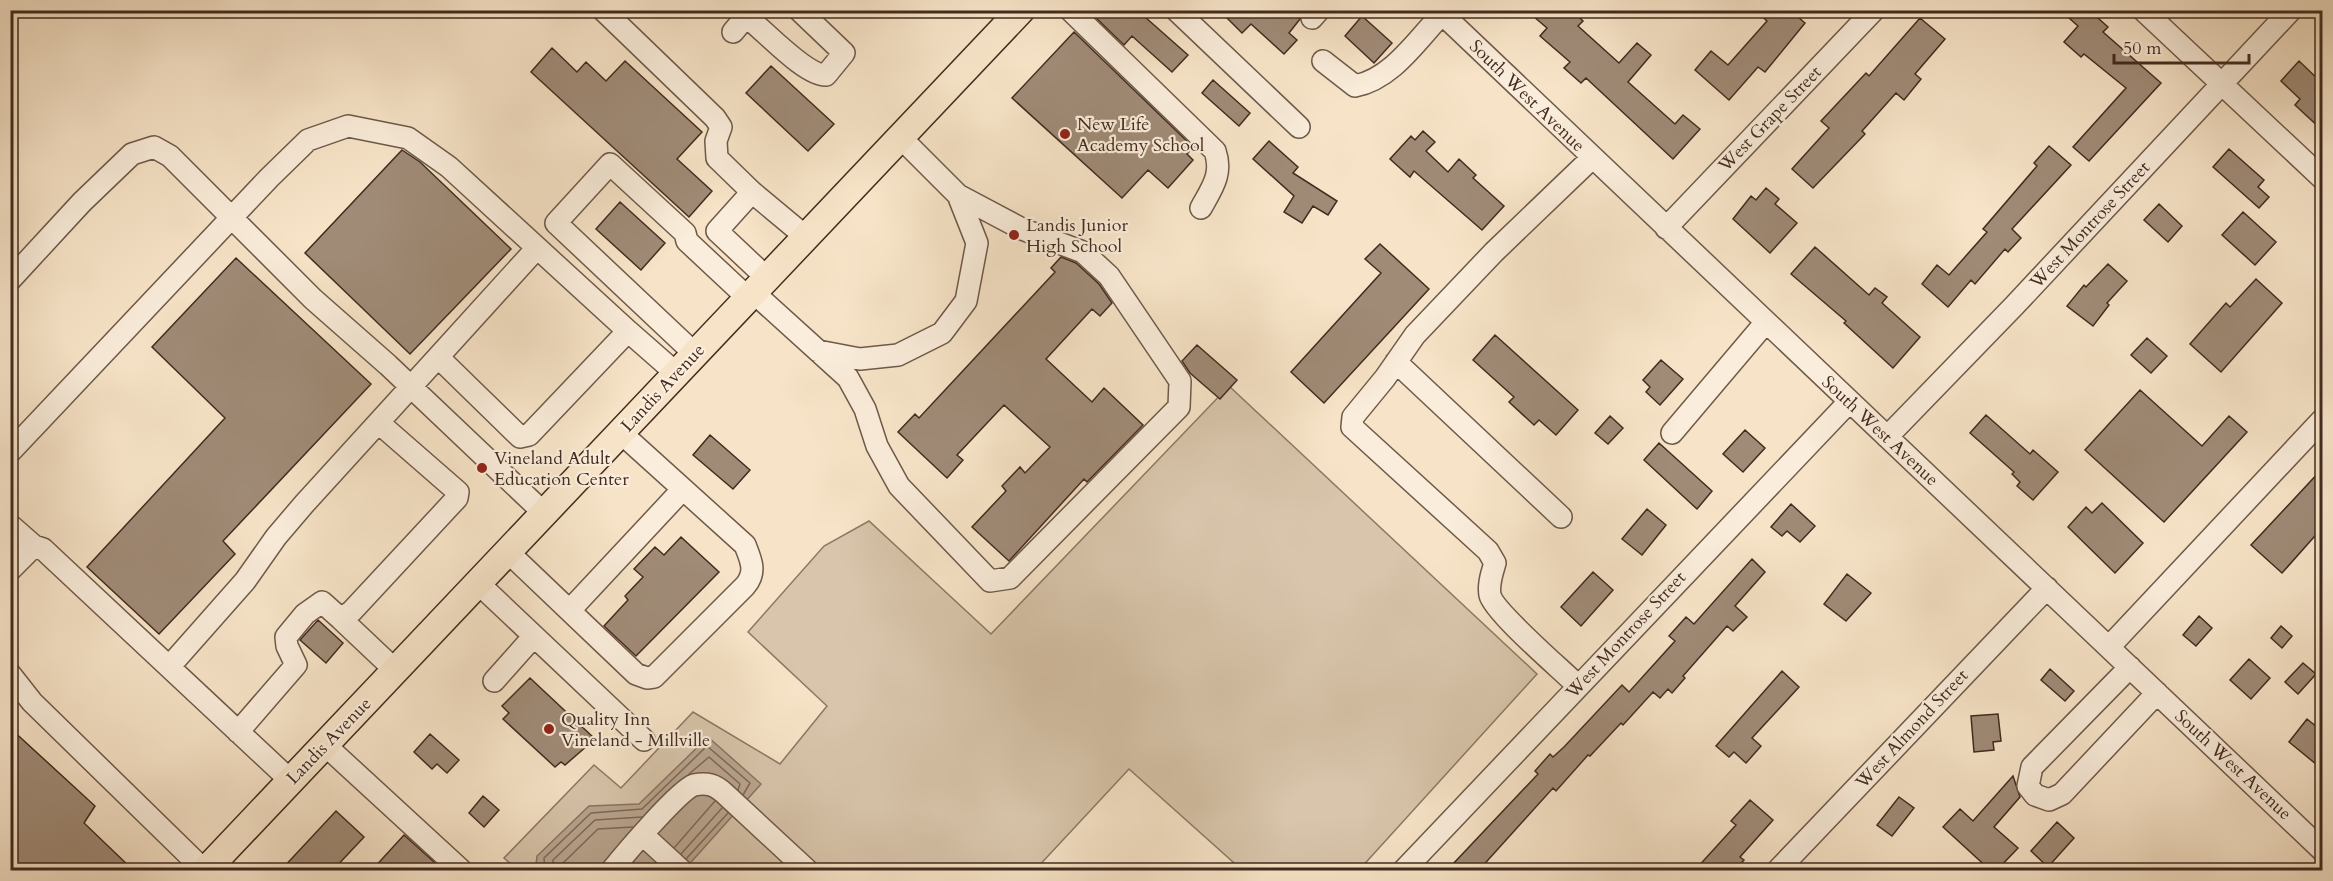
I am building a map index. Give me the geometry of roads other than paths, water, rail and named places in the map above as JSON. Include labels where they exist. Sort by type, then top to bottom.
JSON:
[{"type":"main road","name":"Landis Avenue","points":[[205,870],[479,584],[1020,10]]},
{"type":"street","points":[[603,10],[716,118],[721,127],[716,141],[717,158],[752,192],[806,237]]},
{"type":"street","points":[[733,32],[743,20],[749,19],[805,67],[817,75],[826,75],[844,53],[799,10]]},
{"type":"street","points":[[1070,10],[1215,151],[1219,164],[1216,182],[1201,208]]},
{"type":"street","points":[[1176,10],[1299,127]]},
{"type":"street","name":"West Grape Street","points":[[1666,228],[1874,10]]},
{"type":"street","points":[[2143,10],[2322,178]]},
{"type":"street","name":"West Montrose Street","points":[[1887,437],[2291,10]]},
{"type":"street","points":[[1323,61],[1354,86],[1367,83],[1400,59],[1446,14]]},
{"type":"street","name":"South West Avenue","points":[[1446,14],[1592,158],[2322,850]]},
{"type":"street","points":[[10,452],[232,217],[309,140],[348,126],[408,138],[449,167],[677,374]]},
{"type":"street","points":[[752,192],[717,231],[756,289],[817,351],[848,378],[865,409],[877,446],[899,486],[990,581],[1010,578],[1179,407],[1180,381],[1109,276],[1083,252],[1022,229],[958,195],[900,137]]},
{"type":"street","points":[[10,280],[82,202],[132,154],[154,147],[170,156],[312,299],[410,386],[545,514]]},
{"type":"street","points":[[1578,686],[1515,627],[1490,597],[1490,581],[1495,563],[1488,551],[1352,427],[1353,417],[1415,335],[1494,252],[1592,158]]},
{"type":"street","points":[[695,354],[556,223],[610,164],[685,233],[687,241],[756,289]]},
{"type":"street","points":[[817,351],[860,358],[898,355],[942,333],[966,301],[976,243],[958,195]]},
{"type":"street","points":[[169,667],[245,581],[298,512],[537,248]]},
{"type":"street","points":[[1672,433],[1766,322]]},
{"type":"street","points":[[438,357],[520,437],[529,435],[628,331]]},
{"type":"street","points":[[1396,362],[1561,517]]},
{"type":"street","name":"West Montrose Street","points":[[1404,870],[1850,402]]},
{"type":"street","points":[[2109,647],[2322,420]]},
{"type":"street","points":[[341,619],[352,611],[457,498],[458,492],[380,423]]},
{"type":"street","points":[[508,553],[636,674],[647,678],[654,677],[746,586],[752,578],[753,570],[745,545],[621,433]]},
{"type":"street","points":[[570,610],[683,489]]},
{"type":"street","points":[[10,525],[34,546],[43,549],[291,781]]},
{"type":"street","points":[[10,570],[34,546]]},
{"type":"street","points":[[479,584],[644,740]]},
{"type":"street","name":"West Almond Street","points":[[1778,870],[2047,588]]},
{"type":"street","points":[[238,732],[296,665],[287,646],[286,637],[305,614],[322,602],[396,671]]},
{"type":"street","points":[[494,681],[534,636]]},
{"type":"street","points":[[2130,667],[2032,767],[2028,786],[2035,795],[2049,800],[2062,794],[2157,693]]},
{"type":"street","points":[[10,674],[32,702],[205,870]]},
{"type":"street","points":[[326,744],[460,870]]},
{"type":"street","points":[[612,870],[685,790],[692,786],[714,784],[807,870]]},
{"type":"street","points":[[643,835],[681,870]]},
{"type":"water","points":[[708,737],[761,784],[684,870],[542,870],[536,865],[537,856],[589,806],[639,804]]},
{"type":"place","name":"New Life Academy School","points":[[1065,134]]},
{"type":"place","name":"Landis Junior High School","points":[[1014,235]]},
{"type":"place","name":"Vineland Adult Education Center","points":[[482,468]]},
{"type":"place","name":"Quality Inn Vineland - Millville","points":[[549,729]]}]
